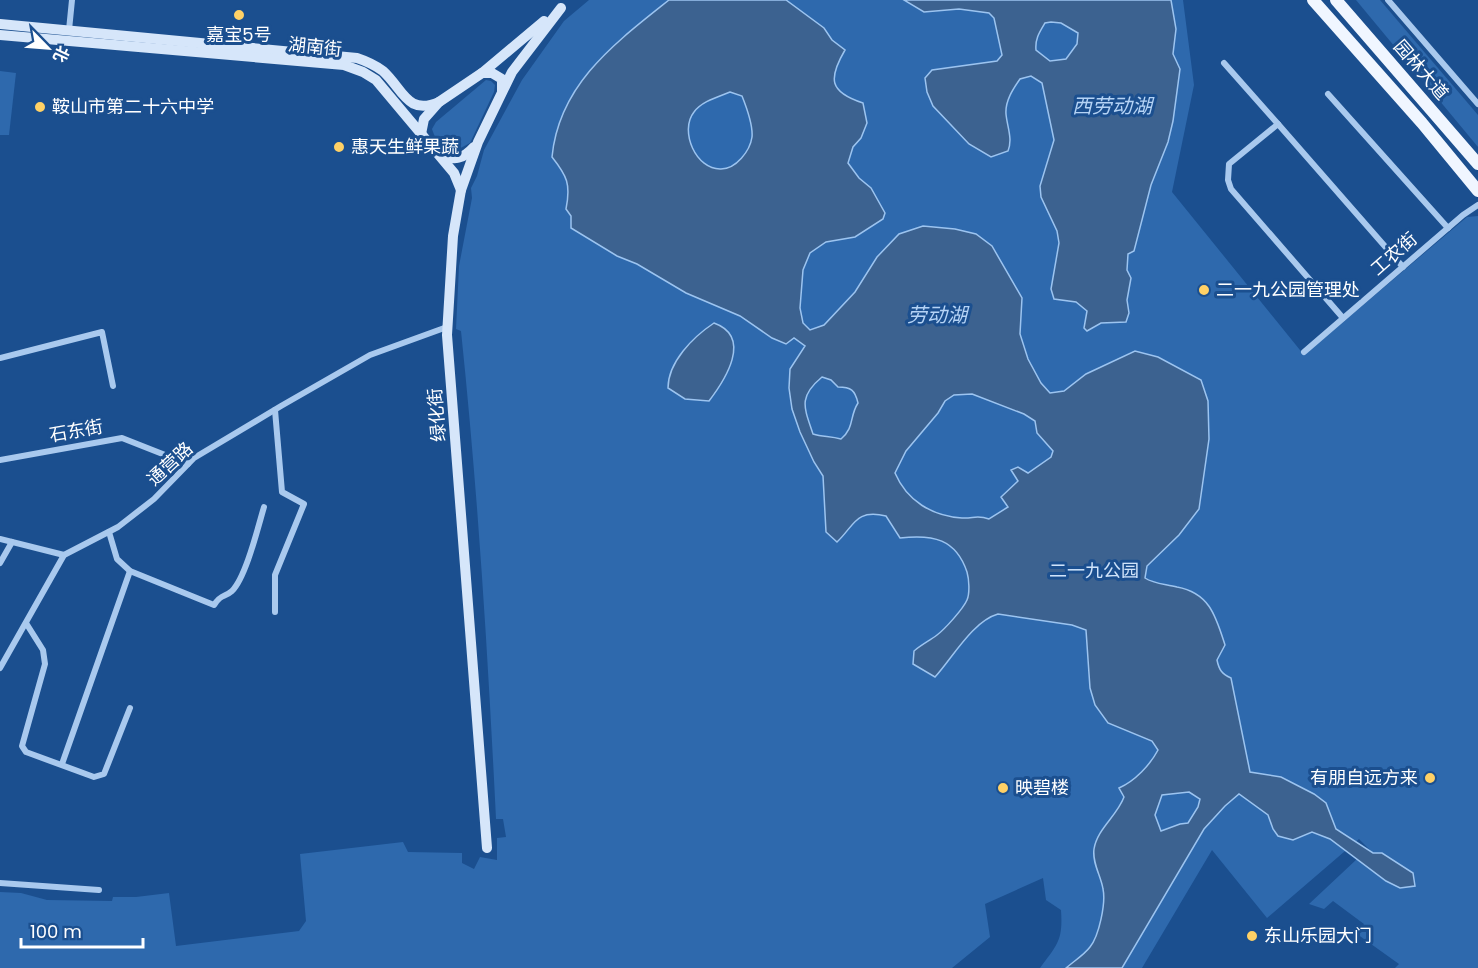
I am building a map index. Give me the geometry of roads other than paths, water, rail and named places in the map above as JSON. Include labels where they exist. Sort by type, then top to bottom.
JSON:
[{"type":"main road","name":"绿化街","points":[[421,134],[424,119],[439,102],[482,73],[557,4],[570,0]]},
{"type":"main road","points":[[1313,0],[1422,123],[1478,191]]},
{"type":"main road","name":"园林大道","points":[[1336,0],[1478,164]]},
{"type":"main road","name":"绿化街","points":[[487,848],[447,327],[453,236],[461,190],[478,142],[502,91],[557,4]]},
{"type":"main road","name":"湖南街","points":[[0,24],[357,58],[369,62],[383,72],[410,102],[417,106],[423,108],[439,102]]},
{"type":"main road","name":"湖南街","points":[[0,35],[344,65],[376,80],[454,173],[461,190]]},
{"type":"main road","points":[[482,73],[492,73],[502,79],[502,91]]},
{"type":"main road","points":[[440,155],[459,159],[468,154],[478,142]]},
{"type":"street","points":[[69,30],[72,0]]},
{"type":"street","points":[[1388,0],[1478,104]]},
{"type":"street","points":[[1224,63],[1404,267]]},
{"type":"street","points":[[1328,94],[1448,228]]},
{"type":"street","points":[[1278,124],[1229,164],[1228,180],[1231,189],[1343,318]]},
{"type":"street","name":"工农街","points":[[1304,352],[1478,205]]},
{"type":"street","name":"通营路","points":[[64,555],[109,532],[154,499],[194,458],[274,410],[370,355],[447,327]]},
{"type":"street","points":[[0,358],[102,332],[113,386]]},
{"type":"street","points":[[274,410],[282,492],[304,504],[275,575],[275,612]]},
{"type":"street","name":"石东街","points":[[0,459],[122,438],[188,464]]},
{"type":"street","points":[[109,532],[117,559],[130,571],[214,605],[220,596],[231,592],[243,571],[264,507]]},
{"type":"street","points":[[0,539],[64,555],[0,668]]},
{"type":"street","points":[[0,563],[12,542]]},
{"type":"street","points":[[62,764],[130,571]]},
{"type":"street","points":[[26,622],[43,650],[45,664],[22,746],[26,752],[94,777],[104,774],[130,708]]},
{"type":"street","points":[[0,883],[99,890]]},
{"type":"water","name":"劳动湖","points":[[669,0],[786,0],[824,28],[832,40],[845,50],[836,69],[835,83],[843,94],[863,103],[867,123],[861,138],[853,147],[848,163],[859,178],[871,188],[885,213],[883,219],[855,237],[826,242],[810,253],[803,270],[800,308],[803,323],[810,330],[824,325],[855,292],[877,257],[899,234],[923,226],[955,229],[976,234],[992,246],[1022,298],[1020,334],[1028,359],[1041,383],[1050,393],[1064,391],[1086,374],[1135,351],[1158,357],[1201,380],[1208,401],[1209,439],[1199,509],[1179,535],[1147,566],[1145,578],[1156,583],[1188,590],[1204,601],[1215,616],[1225,645],[1217,660],[1221,671],[1231,678],[1250,772],[1281,777],[1314,794],[1326,803],[1336,829],[1373,853],[1382,853],[1413,873],[1415,886],[1400,888],[1386,881],[1330,839],[1312,832],[1293,840],[1278,836],[1268,815],[1239,794],[1204,829],[1122,968],[1066,968],[1090,947],[1101,919],[1104,895],[1094,859],[1096,842],[1124,797],[1119,788],[1142,772],[1158,750],[1152,741],[1108,723],[1095,705],[1090,688],[1086,630],[1072,625],[998,614],[980,624],[972,632],[935,677],[913,664],[914,651],[940,632],[965,604],[969,590],[967,572],[957,552],[950,546],[933,538],[900,538],[886,516],[876,514],[862,517],[852,524],[837,542],[826,532],[823,476],[800,432],[792,409],[789,388],[790,369],[805,346],[794,338],[786,344],[772,338],[740,316],[686,293],[571,228],[571,216],[566,209],[568,187],[561,170],[552,157],[557,131],[566,108],[578,87],[610,49]],"holes":[[[730,92],[742,96],[747,110],[752,132],[751,142],[737,163],[727,168],[712,168],[704,163],[692,148],[689,139],[690,120],[697,108]],[[822,377],[831,380],[838,387],[852,390],[855,395],[858,403],[850,426],[841,439],[813,434],[805,403],[814,384]],[[972,394],[1024,414],[1035,421],[1037,433],[1053,451],[1051,457],[1028,473],[1018,467],[1011,470],[1018,481],[1001,497],[1008,507],[989,519],[951,517],[931,510],[906,492],[895,473],[906,451],[938,413],[945,401],[954,395]],[[1189,792],[1200,799],[1188,823],[1161,831],[1155,815],[1162,795]]]},
{"type":"water","name":"西劳动湖","points":[[904,0],[1171,0],[1176,29],[1173,54],[1180,69],[1173,121],[1168,142],[1151,185],[1134,251],[1128,254],[1127,270],[1131,278],[1127,300],[1129,313],[1126,322],[1101,323],[1087,331],[1084,328],[1087,311],[1076,302],[1054,299],[1051,289],[1059,243],[1057,231],[1041,197],[1040,186],[1054,140],[1042,83],[1031,76],[1020,79],[1010,95],[1006,109],[1010,137],[1008,151],[991,157],[969,144],[933,106],[927,92],[925,78],[932,70],[997,61],[1002,55],[994,18],[989,13],[959,9],[924,12]],"holes":[[[1045,23],[1061,23],[1078,33],[1077,44],[1066,59],[1050,61],[1036,50],[1037,39]]]},
{"type":"water","points":[[714,323],[726,330],[732,338],[734,348],[728,371],[709,401],[685,399],[668,388],[672,369],[690,343]]},
{"type":"place","name":"嘉宝5号","points":[[239,15]]},
{"type":"place","name":"鞍山市第二十六中学","points":[[40,107]]},
{"type":"place","name":"惠天生鲜果蔬","points":[[339,147]]},
{"type":"place","name":"二一九公园管理处","points":[[1204,290]]},
{"type":"place","name":"有朋自远方来","points":[[1430,778]]},
{"type":"place","name":"映碧楼","points":[[1003,788]]},
{"type":"place","name":"东山乐园大门","points":[[1252,936]]},
{"type":"park label","name":"二一九公园","points":[[1094,571]]}]
